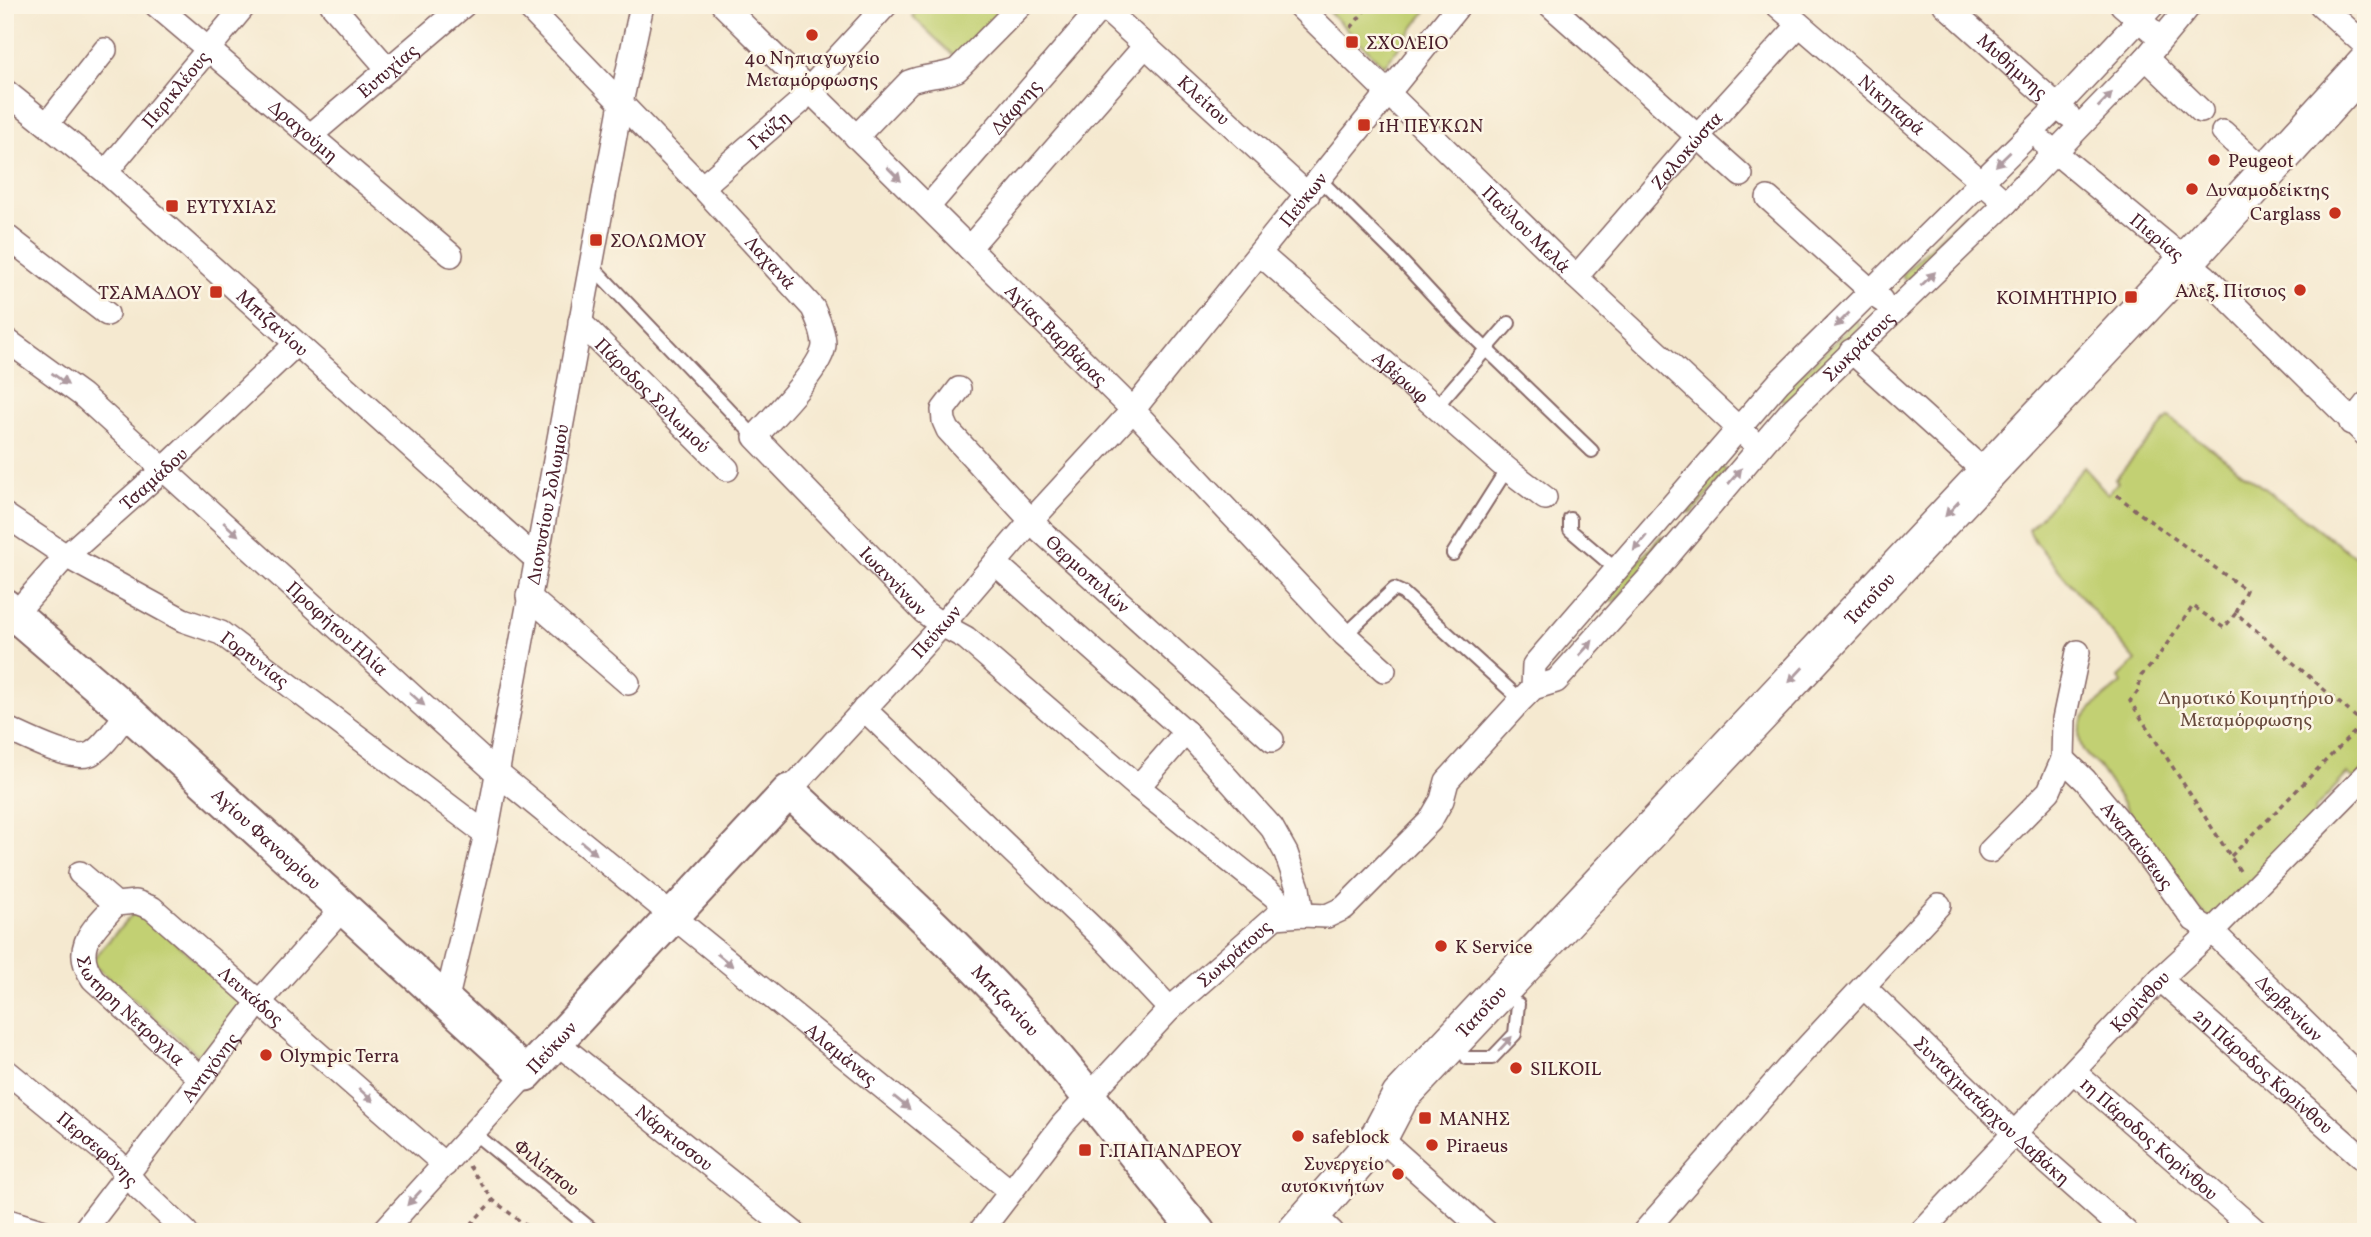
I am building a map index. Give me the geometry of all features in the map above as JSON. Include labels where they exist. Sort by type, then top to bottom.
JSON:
[{"type":"main road","name":"Τατοΐου","points":[[1379,1137],[1417,1112],[2196,268],[2268,173],[2366,64]]},
{"type":"main road","name":"Τατοΐου","points":[[1313,1226],[1379,1137],[1400,1097],[1986,473],[2366,100]]},
{"type":"street","name":"Δραγούμη","points":[[156,5],[451,255]]},
{"type":"street","name":"Περικλέους","points":[[106,172],[245,5]]},
{"type":"street","points":[[332,5],[388,69]]},
{"type":"street","name":"Ευτυχίας","points":[[311,135],[464,5]]},
{"type":"street","name":"Λαχανά","points":[[526,5],[702,187],[813,308],[822,331],[824,347],[818,364],[755,437]]},
{"type":"street","name":"Διονυσίου Σολωμού","points":[[446,1002],[498,773],[528,596],[642,5]]},
{"type":"street","name":"Αγίας Βαρβάρας","points":[[723,5],[1133,410],[1345,635],[1384,670]]},
{"type":"street","name":"Γκύζη","points":[[702,187],[799,103],[886,5]]},
{"type":"street","points":[[856,137],[909,82],[946,75],[957,70],[1021,5]]},
{"type":"street","name":"Παύλου Μελά","points":[[1298,5],[1576,277],[1759,447]]},
{"type":"street","name":"Πεύκων","points":[[383,1232],[942,625],[1031,521],[1133,410],[1459,5]]},
{"type":"street","points":[[1550,5],[1741,175]]},
{"type":"street","name":"Νικηταρά","points":[[1777,5],[2006,203]]},
{"type":"street","name":"Μυθήμνης","points":[[1945,5],[2080,126]]},
{"type":"street","points":[[2122,5],[2146,13],[2162,39]]},
{"type":"street","name":"Σωκράτους","points":[[980,1232],[1063,1124],[1170,1009],[1275,917],[1327,916],[1344,908],[1430,821],[1442,800],[1447,781],[1527,694],[1556,681],[1791,411],[2006,203],[2146,58],[2190,5]]},
{"type":"street","points":[[2321,5],[2366,46]]},
{"type":"street","name":"Κλείτου","points":[[1101,6],[1314,187]]},
{"type":"street","name":"Δάφνης","points":[[928,207],[1101,6]]},
{"type":"street","name":"Σωκράτους","points":[[1527,694],[1534,665],[1779,382],[2057,107],[2146,13]]},
{"type":"street","name":"Ζαλοκώστα","points":[[1576,277],[1799,25]]},
{"type":"street","points":[[969,248],[1146,46]]},
{"type":"street","points":[[47,124],[106,50]]},
{"type":"street","points":[[2146,58],[2201,111]]},
{"type":"street","name":"Μπιζανίου","points":[[5,91],[106,172],[536,559]]},
{"type":"street","name":"Πιερίας","points":[[2032,132],[2196,268],[2358,429]]},
{"type":"street","points":[[2223,132],[2268,173]]},
{"type":"street","points":[[1768,198],[1894,312]]},
{"type":"street","points":[[5,235],[107,314]]},
{"type":"street","name":"Αβέρωφ","points":[[1260,254],[1435,408],[1545,498]]},
{"type":"street","name":"Πάροδος Σολωμού","points":[[580,322],[727,469]]},
{"type":"street","name":"Προφήτου Ηλία","points":[[5,339],[82,395],[498,773],[672,917]]},
{"type":"street","name":"Τσαμάδου","points":[[10,610],[296,344]]},
{"type":"street","points":[[1851,351],[1986,473]]},
{"type":"street","name":"Θερμοπυλών","points":[[959,389],[943,410],[948,430],[1031,521],[1272,740]]},
{"type":"street","points":[[2358,429],[2366,404]]},
{"type":"street","name":"Ιωαννίνων","points":[[755,437],[924,612],[966,638],[1138,787],[1297,915]]},
{"type":"street","name":"Γορτυνίας","points":[[5,515],[66,556],[183,620],[221,633],[486,834]]},
{"type":"street","points":[[1663,515],[1684,536]]},
{"type":"street","points":[[995,563],[1186,732],[1272,828],[1298,888],[1297,915]]},
{"type":"street","points":[[528,596],[628,682]]},
{"type":"street","points":[[1589,601],[1611,620]]},
{"type":"street","name":"Αγίου Φανουρίου","points":[[10,610],[128,712],[527,1074]]},
{"type":"street","points":[[1990,851],[2049,791],[2063,759],[2064,719],[2078,652]]},
{"type":"street","points":[[864,709],[1107,942],[1170,1009]]},
{"type":"street","points":[[5,728],[72,755],[85,757],[95,752],[128,712]]},
{"type":"street","points":[[1138,787],[1186,732]]},
{"type":"street","name":"Αναπαύσεως","points":[[2063,759],[2085,780],[2140,846],[2194,920],[2212,931]]},
{"type":"street","name":"Κορίνθου","points":[[1921,1232],[2160,979],[2212,931],[2366,775]]},
{"type":"street","name":"Μπιζανίου","points":[[789,791],[943,933],[1012,1006],[1088,1095],[1198,1232]]},
{"type":"street","points":[[80,873],[116,904]]},
{"type":"street","name":"Λευκάδος","points":[[116,904],[136,902],[152,908],[260,1001],[452,1158]]},
{"type":"street","name":"Σωτηρη Νετρογλα","points":[[116,904],[89,936],[83,948],[87,971],[199,1077]]},
{"type":"street","points":[[1644,1232],[1786,1070],[1938,905]]},
{"type":"street","name":"Αντιγόνης","points":[[83,1232],[199,1077],[260,1001],[344,907]]},
{"type":"street","name":"Αλαμάνας","points":[[672,917],[1010,1191]]},
{"type":"street","name":"Δερβενίων","points":[[2212,931],[2366,1083]]},
{"type":"street","name":"2η Πάροδος Κορίνθου","points":[[2160,979],[2366,1161]]},
{"type":"street","name":"Συνταγματάρχου Δαβάκη","points":[[1864,987],[2015,1135],[2126,1232]]},
{"type":"street","name":"Νάρκισσου","points":[[556,1042],[793,1232]]},
{"type":"street","name":"Περσεφόνης","points":[[5,1070],[127,1172],[139,1188],[186,1232]]},
{"type":"street","name":"1η Πάροδος Κορίνθου","points":[[2074,1072],[2257,1232]]},
{"type":"street","points":[[1379,1137],[1486,1232]]},
{"type":"street","points":[[5,1220],[44,1232]]},
{"type":"lane","points":[[1314,187],[1592,451]]},
{"type":"lane","name":"Ιωαννίνων","points":[[591,265],[755,437]]},
{"type":"lane","points":[[1435,408],[1509,323]]},
{"type":"lane","points":[[1453,554],[1507,469]]},
{"type":"lane","points":[[1570,519],[1570,530],[1617,570]]},
{"type":"lane","points":[[1345,635],[1394,589],[1403,593],[1527,694]]},
{"type":"lane","name":"Φιλίππου","points":[[474,1133],[595,1232]]},
{"type":"path","points":[[1338,44],[1369,5]]},
{"type":"path","points":[[2117,495],[2246,590],[2236,613],[2224,628],[2193,606],[2155,661],[2141,676],[2138,691],[2130,701],[2242,876]]},
{"type":"path","points":[[2236,613],[2364,723]]},
{"type":"path","points":[[2231,856],[2364,723],[2366,716]]},
{"type":"path","points":[[452,1158],[493,1200],[534,1232]]},
{"type":"path","points":[[464,1232],[493,1200]]},
{"type":"green space","points":[[923,5],[1006,5],[956,58],[912,16]]},
{"type":"green space","points":[[1322,5],[1431,5],[1384,66]]},
{"type":"green space","points":[[1965,213],[1969,216],[1968,220],[1910,278],[1904,279],[1902,275]]},
{"type":"green space","points":[[1857,320],[1859,329],[1789,400],[1782,400],[1779,396]]},
{"type":"green space","name":"Δημοτικό Κοιμητήριο Μεταμόρφωσης","points":[[2169,417],[2366,565],[2366,768],[2355,779],[2347,774],[2316,808],[2313,819],[2212,922],[2180,888],[2099,767],[2083,750],[2080,728],[2083,719],[2097,703],[2122,683],[2119,677],[2136,661],[2035,542],[2029,530],[2084,467],[2108,494],[2118,482],[2115,479]]},
{"type":"green space","points":[[1722,466],[1727,472],[1692,513],[1685,511],[1685,507],[1718,467]]},
{"type":"green space","points":[[1661,536],[1665,544],[1615,601],[1608,601],[1606,599]]},
{"type":"green space","points":[[137,909],[246,1004],[200,1057],[90,962]]},
{"type":"place","name":"4ο Νηπιαγωγείο Μεταμόρφωσης","points":[[812,35]]},
{"type":"place","name":"ΣΧΟΛΕΙΟ","points":[[1352,42]]},
{"type":"place","name":"1Η ΠΕΥΚΩΝ","points":[[1364,125]]},
{"type":"place","name":"Peugeot","points":[[2214,160]]},
{"type":"place","name":"Δυναμοδείκτης","points":[[2192,189]]},
{"type":"place","name":"ΕΥΤΥΧΙΑΣ","points":[[172,206]]},
{"type":"place","name":"Carglass","points":[[2335,213]]},
{"type":"place","name":"ΣΟΛΩΜΟΥ","points":[[596,240]]},
{"type":"place","name":"Αλεξ. Πίτσιος","points":[[2300,290]]},
{"type":"place","name":"ΤΣΑΜΑΔΟΥ","points":[[216,292]]},
{"type":"place","name":"ΚΟΙΜΗΤΗΡΙΟ","points":[[2131,297]]},
{"type":"place","name":"K Service","points":[[1441,946]]},
{"type":"place","name":"Olympic Terra","points":[[266,1055]]},
{"type":"place","name":"SILKOIL","points":[[1516,1068]]},
{"type":"place","name":"ΜΑΝΗΣ","points":[[1425,1118]]},
{"type":"place","name":"safeblock","points":[[1298,1136]]},
{"type":"place","name":"Piraeus","points":[[1432,1145]]},
{"type":"place","name":"Γ.ΠΑΠΑΝΔΡΕΟΥ","points":[[1085,1150]]},
{"type":"place","name":"Συνεργείο αυτοκινήτων","points":[[1398,1174]]}]
